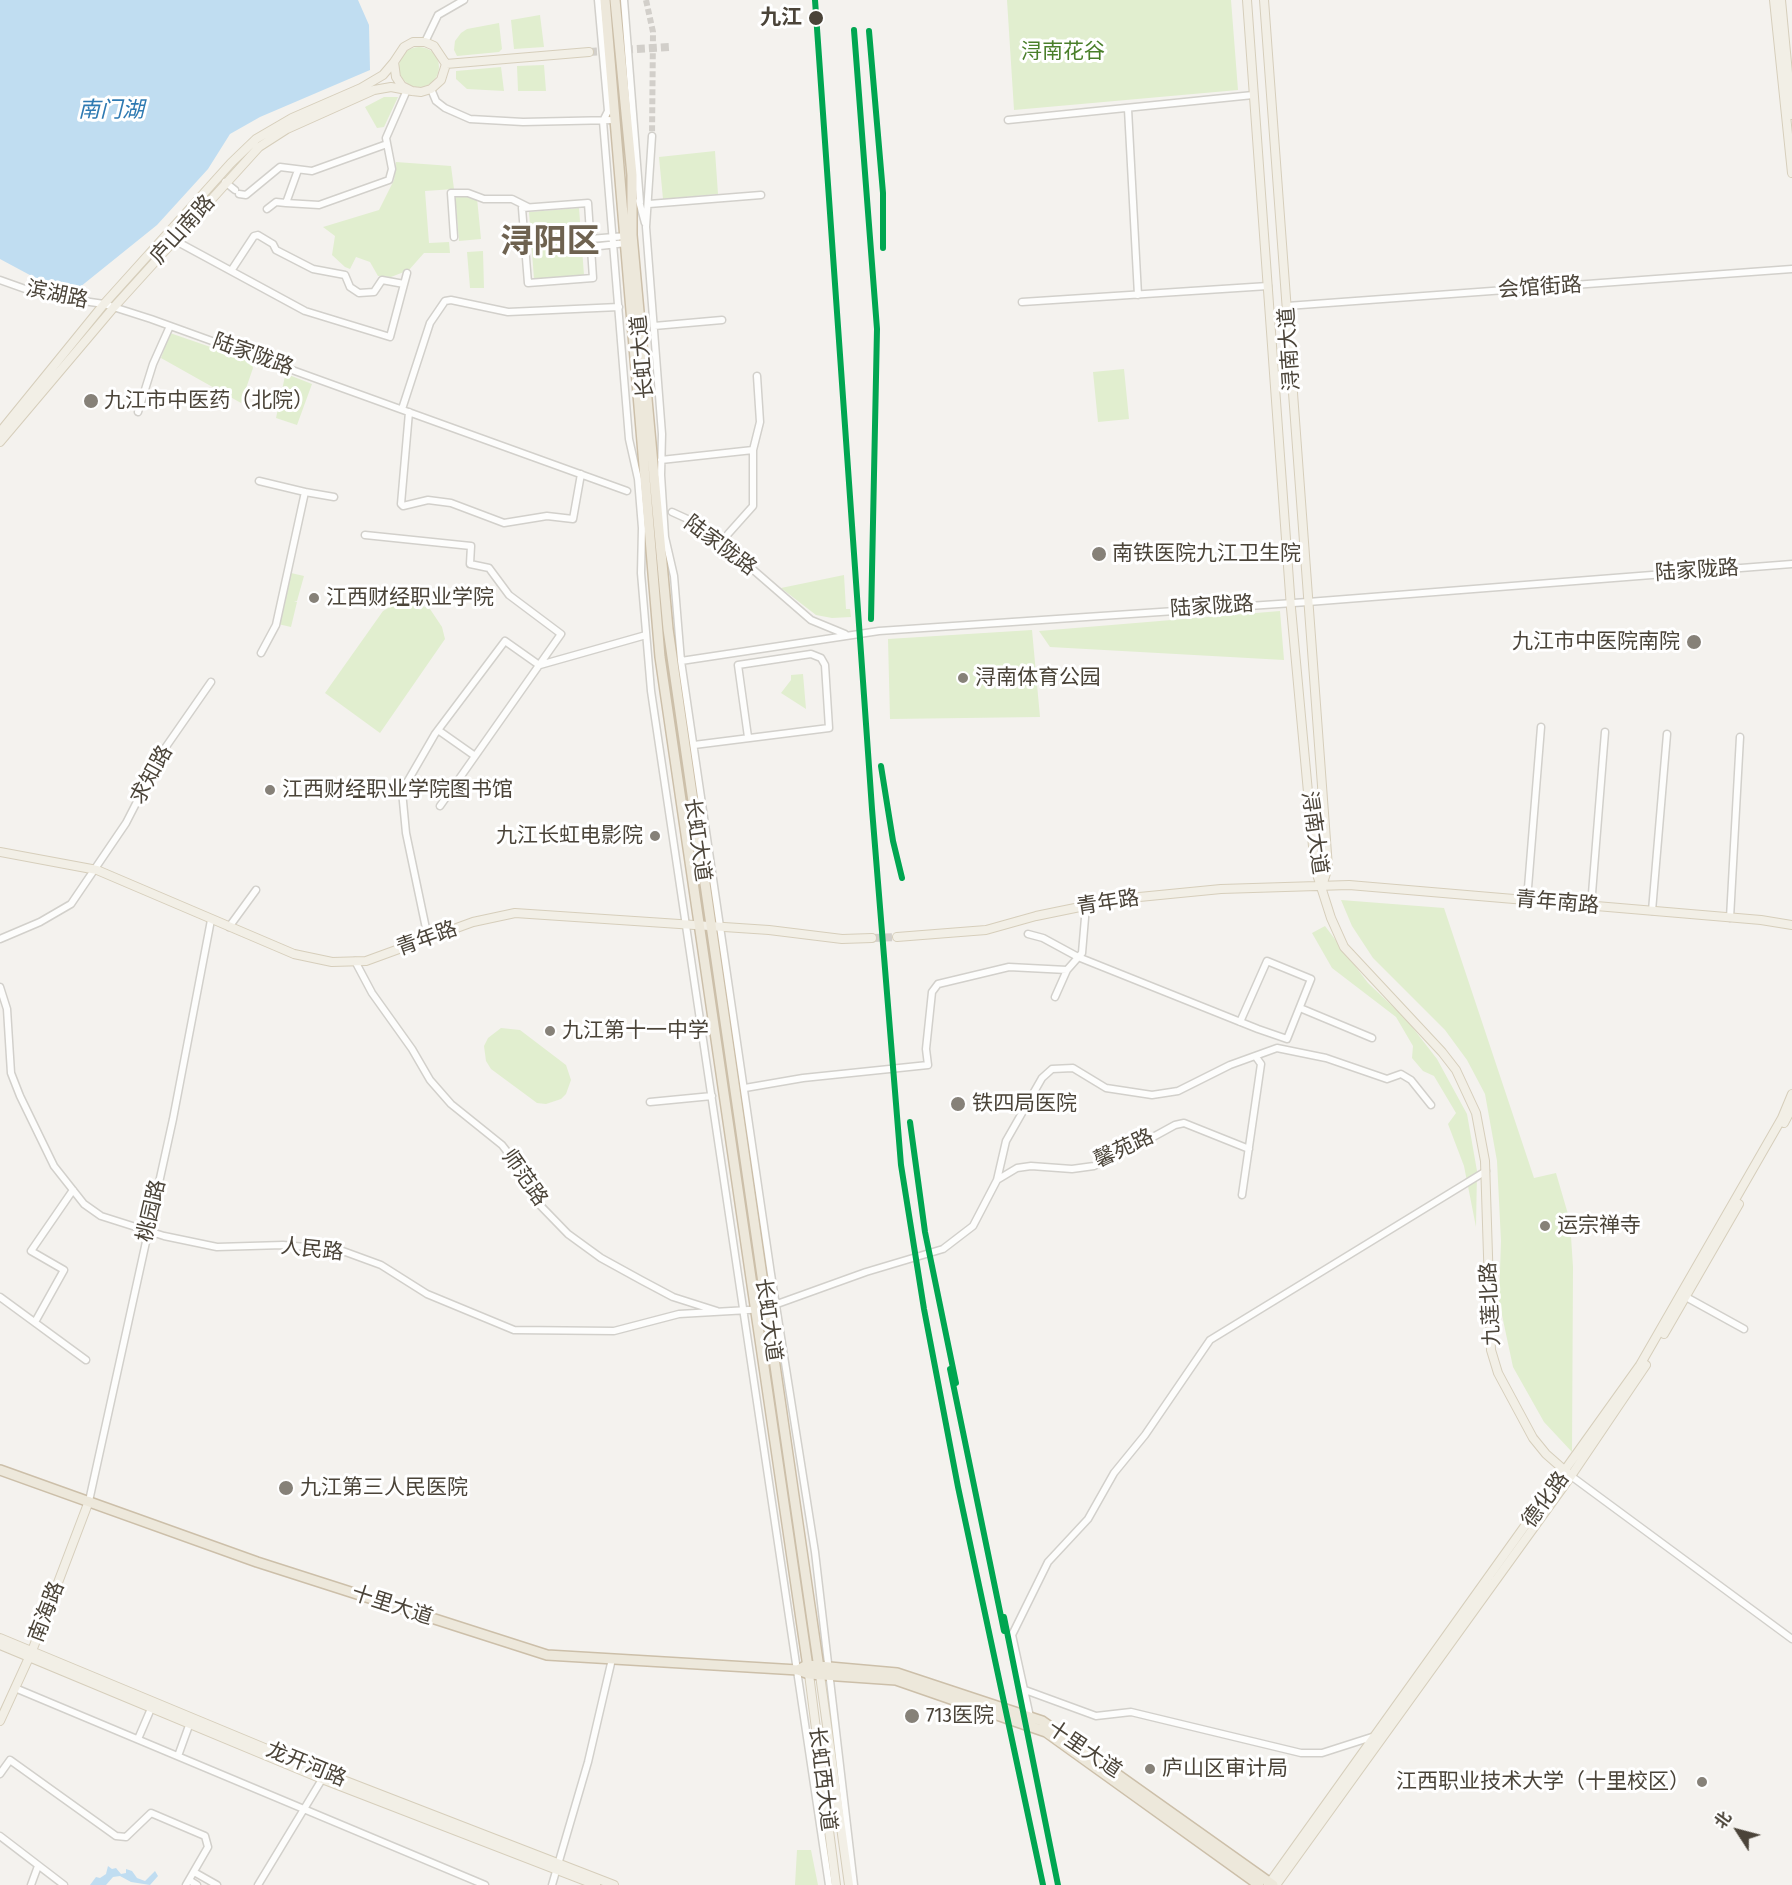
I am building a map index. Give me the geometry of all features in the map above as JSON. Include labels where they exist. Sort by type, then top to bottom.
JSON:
[{"type":"highway","name":"长虹大道","points":[[605,0],[614,120],[629,239],[667,617],[705,926],[763,1309],[824,1670]]},
{"type":"highway","name":"长虹大道","points":[[615,0],[632,175],[629,239]]},
{"type":"highway","name":"长虹大道","points":[[763,1309],[805,1669]]},
{"type":"highway","name":"十里大道","points":[[0,1470],[268,1566],[547,1655],[897,1673],[1030,1717],[1057,1730],[1272,1884]]},
{"type":"highway","name":"十里大道","points":[[824,1670],[896,1680],[1046,1732],[1259,1885]]},
{"type":"main road","name":"浔南大道","points":[[1247,0],[1252,95],[1291,602],[1315,868],[1322,886]]},
{"type":"main road","name":"浔南大道","points":[[1264,0],[1328,867],[1322,886]]},
{"type":"main road","points":[[1774,0],[1792,173]]},
{"type":"main road","points":[[1781,0],[1792,116]]},
{"type":"main road","points":[[413,42],[425,42],[434,46],[446,64],[441,80],[431,89],[410,91],[396,78],[394,62],[404,47],[413,42]]},
{"type":"main road","points":[[446,64],[589,52]]},
{"type":"main road","name":"庐山南路","points":[[0,432],[104,304],[231,163],[256,139],[292,118],[361,88],[382,75],[394,62]]},
{"type":"main road","name":"庐山南路","points":[[0,442],[114,307],[259,147],[287,129],[374,90],[391,87],[410,91]]},
{"type":"main road","name":"青年路","points":[[0,852],[97,870],[294,954],[332,962],[366,961],[473,922],[515,913],[720,927],[842,939],[872,938]]},
{"type":"main road","name":"青年南路","points":[[1322,886],[1349,885],[1792,925]]},
{"type":"main road","name":"青年路","points":[[897,937],[986,930],[1119,900],[1221,890],[1322,886]]},
{"type":"main road","name":"九莲北路","points":[[1322,886],[1331,918],[1344,947],[1364,971],[1413,1017],[1456,1070],[1476,1113],[1486,1171],[1491,1350],[1498,1373],[1533,1437],[1546,1454],[1569,1474]]},
{"type":"main road","name":"德化路","points":[[1272,1884],[1375,1736],[1569,1474],[1640,1365],[1782,1118],[1792,1094]]},
{"type":"main road","name":"德化路","points":[[1272,1884],[1640,1376],[1788,1124],[1792,1108]]},
{"type":"main road","name":"南海路","points":[[0,1721],[31,1654],[89,1501]]},
{"type":"main road","name":"龙开河路","points":[[0,1638],[31,1654],[153,1706],[324,1776],[558,1866],[614,1885]]},
{"type":"main road","name":"龙开河路","points":[[0,1645],[31,1654]]},
{"type":"main road","name":"长虹西大道","points":[[805,1669],[836,1885]]},
{"type":"main road","name":"长虹西大道","points":[[824,1670],[849,1885]]},
{"type":"main road","name":"龙开河路","points":[[558,1866],[596,1885]]},
{"type":"street","points":[[425,42],[438,15],[464,0]]},
{"type":"street","points":[[598,0],[608,111],[603,121],[629,439],[639,489],[642,528],[641,573],[651,691],[743,1310],[805,1669],[829,1885]]},
{"type":"street","points":[[624,0],[640,202]]},
{"type":"street","points":[[431,89],[436,101],[445,108],[470,119],[614,120]]},
{"type":"street","points":[[267,208],[276,202],[305,206],[319,205],[389,180],[392,170],[387,144],[388,131],[410,91]]},
{"type":"street","points":[[1008,120],[1252,95]]},
{"type":"street","points":[[1128,109],[1138,295]]},
{"type":"street","points":[[646,227],[652,136]]},
{"type":"street","points":[[225,182],[237,192],[246,195],[280,167],[312,171],[387,144]]},
{"type":"street","points":[[285,203],[298,170]]},
{"type":"street","points":[[632,175],[646,227],[662,434],[665,537],[674,576],[681,661],[776,1305],[815,1552],[824,1670],[854,1885]]},
{"type":"street","points":[[454,237],[451,193],[468,193],[484,199],[512,200],[528,208]]},
{"type":"street","points":[[648,204],[761,195]]},
{"type":"street","points":[[588,203],[590,239],[593,278],[528,283],[522,208],[588,203]]},
{"type":"street","points":[[231,272],[254,236],[258,235],[273,244],[276,250],[313,269],[345,276],[350,287],[359,293],[374,292],[382,280],[404,284]]},
{"type":"street","points":[[590,239],[613,241]]},
{"type":"street","points":[[591,247],[629,239]]},
{"type":"street","points":[[174,240],[305,311],[390,336],[407,273]]},
{"type":"street","name":"会馆街路","points":[[1287,306],[1792,269]]},
{"type":"street","name":"滨湖路","points":[[0,280],[42,295],[114,307]]},
{"type":"street","points":[[1022,302],[1268,286]]},
{"type":"street","points":[[581,474],[573,519],[538,517],[504,523],[451,503],[428,500],[403,506],[401,504],[405,410],[430,323],[445,301],[451,300],[508,312],[619,306]]},
{"type":"street","name":"陆家陇路","points":[[114,307],[627,491]]},
{"type":"street","points":[[654,326],[722,320]]},
{"type":"street","points":[[138,412],[153,364],[170,326]]},
{"type":"street","points":[[728,534],[753,506],[753,450],[760,422],[757,376]]},
{"type":"street","points":[[661,459],[753,450]]},
{"type":"street","points":[[259,481],[334,497]]},
{"type":"street","points":[[261,653],[276,626],[305,492]]},
{"type":"street","name":"陆家陇路","points":[[672,512],[694,522],[811,620],[846,634],[1308,602],[1792,564]]},
{"type":"street","points":[[365,535],[471,546],[470,564],[489,568],[509,595],[561,634],[440,806]]},
{"type":"street","points":[[681,661],[846,634]]},
{"type":"street","points":[[539,665],[646,635]]},
{"type":"street","points":[[428,938],[406,833],[402,791],[438,730],[505,641],[539,665]]},
{"type":"street","points":[[694,745],[829,728],[825,664],[821,658],[810,654],[738,664],[748,737]]},
{"type":"street","name":"求知路","points":[[0,939],[40,922],[71,904],[97,870],[126,823],[163,751],[211,682]]},
{"type":"street","points":[[1527,900],[1540,727]]},
{"type":"street","points":[[438,730],[475,756]]},
{"type":"street","points":[[1591,906],[1605,732]]},
{"type":"street","points":[[1652,911],[1667,734]]},
{"type":"street","points":[[1730,918],[1740,737]]},
{"type":"street","points":[[229,927],[256,890]]},
{"type":"street","points":[[1055,997],[1067,970],[1082,953],[1086,906]]},
{"type":"street","name":"桃园路","points":[[89,1501],[173,1119],[211,920]]},
{"type":"street","points":[[1028,934],[1043,938],[1078,957],[1240,1022],[1287,1039],[1311,979],[1267,961],[1240,1022]]},
{"type":"street","name":"师范路","points":[[355,961],[430,1080],[451,1104],[502,1145],[516,1162],[535,1200],[568,1234],[601,1258],[640,1280],[673,1297],[718,1312]]},
{"type":"street","points":[[745,1088],[928,1065],[926,1048],[932,992],[938,984],[1000,968],[1067,970]]},
{"type":"street","name":"人民路","points":[[0,987],[7,1010],[11,1073],[54,1166],[84,1204],[101,1216],[217,1247],[283,1245],[340,1250],[381,1265],[427,1294],[514,1330],[614,1331],[679,1314],[763,1309],[776,1305],[866,1272],[943,1249],[973,1226],[997,1180]]},
{"type":"street","points":[[1300,1008],[1372,1038]]},
{"type":"street","points":[[997,1180],[1005,1141],[1042,1078],[1052,1069],[1073,1068],[1106,1088],[1152,1095],[1178,1091],[1230,1065],[1277,1048],[1326,1058],[1387,1079],[1401,1074],[1411,1080],[1431,1104]]},
{"type":"street","points":[[1242,1195],[1261,1064],[1256,1057]]},
{"type":"street","points":[[650,1102],[712,1096]]},
{"type":"street","name":"馨苑路","points":[[997,1180],[1017,1168],[1030,1166],[1072,1169],[1094,1166],[1126,1152],[1168,1128],[1184,1123],[1249,1149]]},
{"type":"street","points":[[1030,1717],[1012,1635],[1048,1562],[1088,1520],[1114,1473],[1145,1435],[1210,1340],[1486,1171]]},
{"type":"street","points":[[35,1322],[64,1270],[31,1251],[73,1190]]},
{"type":"street","points":[[0,1297],[86,1360]]},
{"type":"street","points":[[1686,1297],[1744,1329]]},
{"type":"street","name":"九莲北路","points":[[1569,1474],[1792,1639]]},
{"type":"street","points":[[552,1885],[588,1762],[612,1659]]},
{"type":"street","points":[[15,1688],[485,1885]]},
{"type":"street","points":[[1025,1690],[1096,1716],[1131,1712],[1301,1752],[1322,1753],[1375,1736]]},
{"type":"street","points":[[138,1739],[153,1706]]},
{"type":"street","points":[[178,1756],[190,1721]]},
{"type":"street","points":[[0,1774],[10,1760],[116,1836],[126,1837],[151,1813],[205,1836],[208,1848],[187,1883],[197,1885]]},
{"type":"street","points":[[258,1885],[324,1776]]},
{"type":"street","points":[[0,1836],[64,1885]]},
{"type":"street","points":[[31,1885],[38,1866]]},
{"type":"street","points":[[194,1872],[217,1885]]},
{"type":"green space","name":"浔南花谷","points":[[1007,0],[1231,0],[1238,90],[1014,110]]},
{"type":"green space","points":[[540,15],[544,47],[514,49],[511,20]]},
{"type":"green space","points":[[499,23],[502,49],[499,52],[457,56],[454,50],[455,41],[461,33],[467,29]]},
{"type":"green space","points":[[419,47],[427,48],[433,53],[438,59],[438,75],[433,81],[427,86],[419,87],[411,86],[405,81],[400,75],[399,67],[400,59],[405,53],[411,48]]},
{"type":"green space","points":[[544,65],[546,91],[518,91],[517,66]]},
{"type":"green space","points":[[501,67],[504,91],[467,89],[456,79],[456,71]]},
{"type":"green space","points":[[384,97],[398,97],[384,127],[377,128],[365,107]]},
{"type":"green space","points":[[715,151],[718,194],[663,199],[659,157]]},
{"type":"green space","points":[[396,162],[451,166],[454,189],[425,191],[429,243],[449,242],[450,253],[424,253],[409,270],[391,277],[378,276],[370,262],[356,257],[350,269],[345,267],[332,255],[335,236],[323,227],[379,210],[394,180]]},
{"type":"green space","points":[[455,195],[477,198],[481,239],[459,241]]},
{"type":"green space","points":[[579,208],[584,275],[534,279],[529,212]]},
{"type":"green space","points":[[483,251],[484,288],[470,288],[467,252]]},
{"type":"green space","points":[[170,333],[251,361],[253,368],[241,403],[161,358]]},
{"type":"green space","points":[[1124,369],[1129,419],[1098,422],[1093,372]]},
{"type":"green space","points":[[289,375],[312,384],[297,425],[276,418],[285,376]]},
{"type":"green space","points":[[291,573],[304,576],[297,601],[294,601],[297,602],[291,627],[278,624]]},
{"type":"green space","points":[[844,575],[846,609],[850,609],[851,617],[832,618],[816,615],[781,588]]},
{"type":"green space","points":[[399,602],[416,603],[430,609],[442,627],[445,639],[380,733],[325,693],[383,611]]},
{"type":"green space","points":[[1280,611],[1284,660],[1050,647],[1039,631]]},
{"type":"green space","name":"浔南体育公园","points":[[1032,630],[1040,717],[890,719],[888,639]]},
{"type":"green space","points":[[803,674],[806,709],[781,693],[791,680],[791,675]]},
{"type":"green space","points":[[1341,900],[1444,908],[1534,1178],[1556,1173],[1570,1221],[1573,1267],[1572,1452],[1544,1422],[1513,1367],[1499,1301],[1501,1241],[1497,1161],[1485,1094],[1467,1060],[1445,1030],[1373,958],[1352,926]]},
{"type":"green space","points":[[1325,926],[1368,983],[1406,1019],[1437,1059],[1467,1114],[1477,1171],[1476,1227],[1464,1166],[1448,1124],[1456,1113],[1434,1076],[1423,1071],[1412,1058],[1413,1046],[1396,1017],[1332,968],[1312,933]]},
{"type":"green space","points":[[501,1028],[520,1030],[566,1065],[571,1080],[566,1094],[561,1099],[546,1104],[537,1103],[491,1069],[486,1061],[484,1046],[488,1038]]},
{"type":"green space","points":[[797,1850],[811,1850],[818,1885],[795,1885]]},
{"type":"water","name":"南门湖","points":[[0,0],[358,0],[369,25],[370,70],[260,117],[230,134],[208,169],[157,225],[80,287],[41,281],[0,259]]},
{"type":"water","points":[[108,1866],[112,1869],[116,1868],[121,1874],[126,1873],[126,1869],[132,1871],[137,1878],[145,1881],[155,1871],[158,1876],[150,1885],[131,1882],[120,1876],[113,1877],[106,1885],[90,1885],[96,1877],[100,1878],[106,1874]]},
{"type":"tunnel","points":[[646,0],[653,32],[652,136]]},
{"type":"tunnel","points":[[589,52],[669,47]]},
{"type":"tunnel","points":[[872,938],[897,937]]},
{"type":"transit line","points":[[815,0],[872,809],[901,1165],[924,1309],[958,1487],[1043,1885]]},
{"type":"transit line","points":[[854,30],[877,329],[871,619]]},
{"type":"transit line","points":[[869,31],[883,193],[883,248]]},
{"type":"transit line","points":[[881,766],[893,841],[902,878]]},
{"type":"transit line","points":[[910,1122],[925,1232],[956,1383]]},
{"type":"transit line","points":[[950,1369],[1004,1631]]},
{"type":"transit line","points":[[1004,1617],[1058,1885]]},
{"type":"place","name":"九江","points":[[816,18]]},
{"type":"place","name":"九江市中医药（北院）","points":[[91,401]]},
{"type":"place","name":"南铁医院九江卫生院","points":[[1099,554]]},
{"type":"place","name":"江西财经职业学院","points":[[314,598]]},
{"type":"place","name":"九江市中医院南院","points":[[1694,642]]},
{"type":"place","name":"浔南体育公园","points":[[963,678]]},
{"type":"place","name":"江西财经职业学院图书馆","points":[[270,790]]},
{"type":"place","name":"九江长虹电影院","points":[[655,836]]},
{"type":"place","name":"九江第十一中学","points":[[550,1031]]},
{"type":"place","name":"铁四局医院","points":[[958,1104]]},
{"type":"place","name":"运宗禅寺","points":[[1545,1226]]},
{"type":"place","name":"九江第三人民医院","points":[[286,1488]]},
{"type":"place","name":"713医院","points":[[912,1716]]},
{"type":"place","name":"庐山区审计局","points":[[1150,1769]]},
{"type":"place","name":"江西职业技术大学（十里校区）","points":[[1702,1782]]},
{"type":"district","name":"浔阳区","points":[[550,243]]}]
